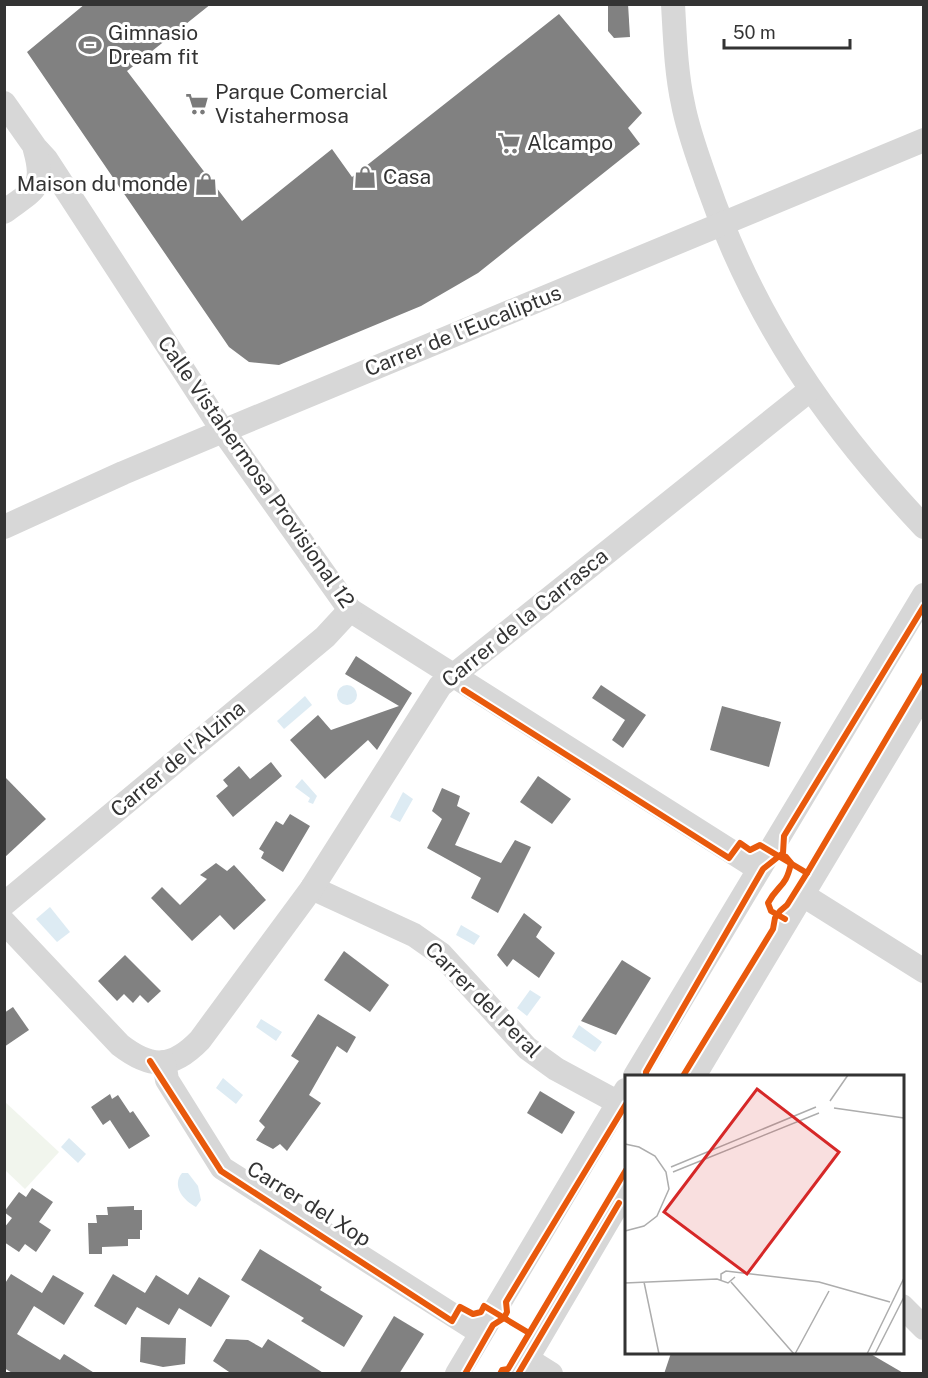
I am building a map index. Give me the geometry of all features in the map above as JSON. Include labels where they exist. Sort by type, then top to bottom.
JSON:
[{"type":"street","points":[[673,4],[683,105],[702,169],[722,224],[762,312],[810,390],[845,438],[884,485],[924,527]]},
{"type":"street","name":"Calle Vistahermosa Provisional 12","points":[[4,103],[46,159],[223,430],[350,610],[759,869]]},
{"type":"street","name":"Carrer de l'Eucaliptus","points":[[4,527],[223,430],[924,140]]},
{"type":"street","name":"Calle Vistahermosa Provisional 12","points":[[35,147],[40,174],[34,190],[59,191],[73,203]]},
{"type":"street","points":[[4,212],[34,190]]},
{"type":"street","name":"Carrer de la Carrasca","points":[[164,1062],[187,1054],[200,1040],[312,888],[440,686],[810,390]]},
{"type":"street","points":[[636,1075],[924,595]]},
{"type":"street","name":"Carrer de l'Alzina","points":[[4,904],[325,637],[350,610]]},
{"type":"street","points":[[695,1075],[924,692]]},
{"type":"street","name":"Carrer del Peral","points":[[312,888],[429,944],[527,1048],[556,1069],[623,1096]]},
{"type":"street","points":[[803,895],[924,971]]},
{"type":"street","points":[[4,922],[120,1046],[135,1057],[164,1062]]},
{"type":"street","name":"Carrer del Xop","points":[[164,1062],[167,1080],[222,1168],[481,1333]]},
{"type":"street","points":[[457,1374],[623,1096]]},
{"type":"street","points":[[551,1374],[523,1366],[625,1193]]},
{"type":"street","points":[[904,1307],[924,1328]]},
{"type":"shaded area","points":[[347,685],[354,688],[357,695],[354,702],[347,705],[340,702],[337,695],[340,688]]},
{"type":"shaded area","points":[[305,696],[312,705],[284,729],[277,721]]},
{"type":"shaded area","points":[[302,779],[317,796],[313,804],[308,802],[310,798],[295,787]]},
{"type":"shaded area","points":[[403,792],[413,799],[400,822],[390,817]]},
{"type":"shaded area","points":[[50,907],[70,932],[57,942],[36,919]]},
{"type":"shaded area","points":[[461,925],[480,936],[474,945],[456,935]]},
{"type":"shaded area","points":[[530,990],[541,997],[527,1016],[517,1008]]},
{"type":"shaded area","points":[[261,1019],[282,1032],[276,1041],[256,1027]]},
{"type":"shaded area","points":[[579,1025],[602,1042],[595,1052],[572,1037]]},
{"type":"shaded area","points":[[223,1078],[243,1095],[236,1104],[216,1088]]},
{"type":"shaded area","points":[[5,1102],[59,1152],[25,1189],[5,1170]]},
{"type":"shaded area","points":[[69,1138],[86,1154],[78,1163],[61,1147]]},
{"type":"shaded area","points":[[182,1173],[188,1173],[198,1186],[201,1200],[196,1207],[180,1193],[178,1183]]},
{"type":"building","points":[[85,4],[211,4],[127,71],[242,221],[332,149],[352,177],[559,14],[642,113],[628,128],[640,144],[478,273],[421,306],[279,365],[249,362],[229,347],[27,52]]},
{"type":"building","points":[[608,4],[628,4],[630,37],[614,38],[608,31]]},
{"type":"building","points":[[356,656],[412,693],[377,750],[368,740],[325,779],[290,740],[318,715],[331,730],[399,706],[345,674]]},
{"type":"building","points":[[601,685],[646,715],[623,748],[612,740],[625,720],[592,698]]},
{"type":"building","points":[[722,706],[781,722],[769,767],[710,750]]},
{"type":"building","points":[[271,762],[282,776],[233,817],[216,796],[228,786],[223,780],[239,766],[250,779]]},
{"type":"building","points":[[4,776],[46,819],[4,858]]},
{"type":"building","points":[[538,776],[571,799],[552,824],[520,802]]},
{"type":"building","points":[[442,788],[460,796],[457,806],[470,813],[455,845],[501,863],[515,840],[531,847],[498,913],[471,898],[481,878],[427,848],[442,819],[432,811]]},
{"type":"building","points":[[290,814],[310,826],[283,872],[261,858],[264,852],[259,849],[276,821],[283,825]]},
{"type":"building","points":[[216,863],[227,871],[234,865],[266,900],[234,930],[220,915],[192,941],[151,898],[162,887],[180,905],[207,879],[200,875]]},
{"type":"building","points":[[524,913],[542,927],[536,937],[555,953],[539,978],[513,959],[507,967],[497,955]]},
{"type":"building","points":[[344,951],[389,985],[370,1012],[324,980]]},
{"type":"building","points":[[125,955],[161,991],[148,1003],[140,995],[133,1003],[124,994],[117,1001],[98,981]]},
{"type":"building","points":[[622,960],[651,978],[616,1035],[581,1021]]},
{"type":"building","points":[[13,1007],[29,1030],[4,1047],[4,1013]]},
{"type":"building","points":[[318,1014],[356,1037],[347,1053],[337,1046],[309,1095],[321,1103],[287,1151],[280,1144],[273,1149],[256,1140],[265,1127],[259,1121],[299,1061],[291,1056]]},
{"type":"building","points":[[540,1091],[575,1112],[562,1134],[527,1113]]},
{"type":"building","points":[[110,1094],[112,1099],[118,1095],[130,1113],[133,1111],[150,1136],[129,1149],[110,1120],[103,1125],[91,1107]]},
{"type":"building","points":[[32,1188],[53,1202],[39,1222],[51,1230],[36,1252],[25,1244],[19,1252],[4,1242],[4,1228],[12,1218],[4,1212],[19,1192],[26,1197]]},
{"type":"building","points":[[134,1206],[134,1210],[142,1210],[140,1239],[128,1239],[128,1246],[102,1247],[102,1254],[89,1254],[88,1223],[97,1223],[96,1215],[108,1215],[107,1207]]},
{"type":"building","points":[[260,1249],[322,1287],[320,1290],[363,1316],[344,1347],[301,1321],[304,1318],[241,1280]]},
{"type":"building","points":[[11,1274],[42,1293],[53,1275],[84,1293],[64,1325],[34,1306],[17,1334],[60,1360],[64,1354],[96,1374],[14,1374],[4,1368],[4,1285]]},
{"type":"building","points":[[113,1274],[145,1293],[156,1275],[188,1295],[199,1277],[230,1296],[211,1327],[179,1308],[169,1325],[137,1307],[126,1325],[94,1306]]},
{"type":"building","points":[[394,1316],[424,1334],[399,1374],[359,1374]]},
{"type":"building","points":[[141,1337],[186,1338],[185,1364],[163,1367],[140,1362]]},
{"type":"building","points":[[226,1339],[248,1340],[262,1348],[268,1339],[325,1374],[232,1374],[213,1361]]},
{"type":"building","points":[[671,1354],[871,1354],[905,1374],[664,1374]]},
{"type":"cycle path","points":[[646,1075],[763,869],[783,853],[784,836],[924,606]]},
{"type":"cycle path","points":[[684,1075],[773,929],[775,918],[787,905],[807,873],[924,675]]},
{"type":"cycle path","points":[[464,690],[729,858],[740,843],[750,850],[760,845],[807,873]]},
{"type":"cycle path","points":[[785,919],[771,911],[768,903],[787,877],[791,863],[786,857]]},
{"type":"cycle path","points":[[150,1061],[221,1171],[452,1321],[460,1307],[473,1314],[481,1312],[484,1306],[529,1333]]},
{"type":"cycle path","points":[[465,1374],[493,1325],[504,1318],[507,1312],[506,1302],[625,1106]]},
{"type":"cycle path","points":[[500,1374],[502,1370],[508,1369],[625,1172]]},
{"type":"cycle path","points":[[518,1374],[619,1203]]},
{"type":"place","name":"Gimnasio Dream fit","points":[[90,45]]},
{"type":"place","name":"Parque Comercial Vistahermosa","points":[[197,104]]},
{"type":"place","name":"Alcampo","points":[[509,143]]},
{"type":"place","name":"Casa","points":[[365,177]]},
{"type":"place","name":"Maison du monde","points":[[206,184]]}]
